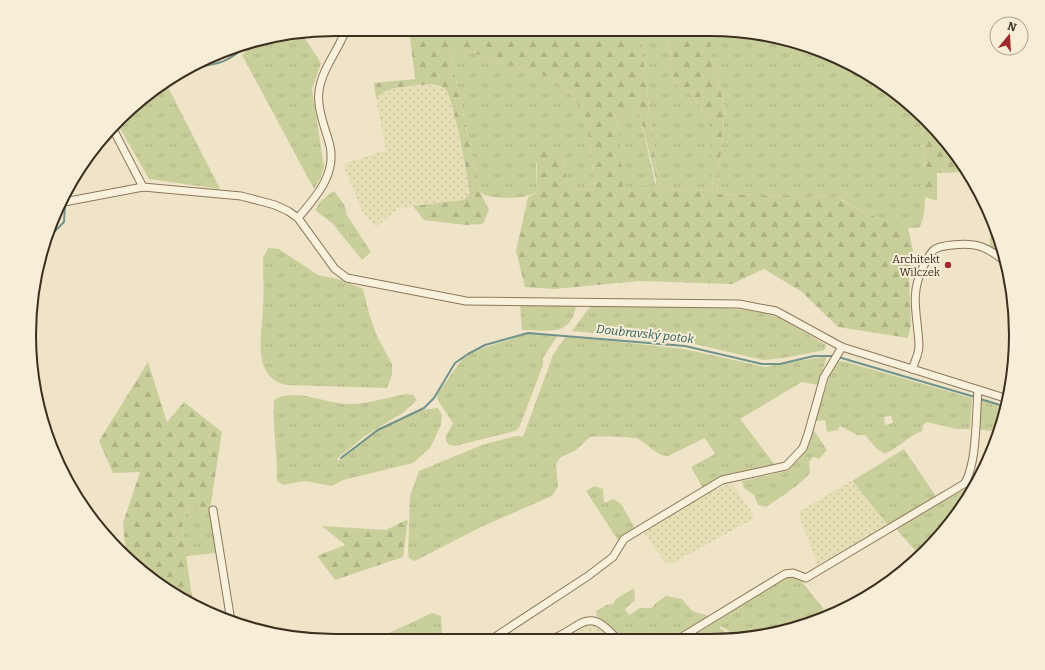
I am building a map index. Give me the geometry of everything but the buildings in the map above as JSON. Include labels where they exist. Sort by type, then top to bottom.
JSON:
[{"type":"street","points":[[298,218],[321,189],[327,178],[331,164],[329,143],[320,110],[319,89],[325,70],[343,36]]},
{"type":"street","points":[[115,133],[144,187]]},
{"type":"street","points":[[68,201],[144,187],[240,196],[275,205],[298,218],[335,269],[347,278],[466,301],[739,304],[776,312],[842,347],[1002,397]]},
{"type":"street","points":[[912,369],[919,348],[914,301],[917,281],[933,249],[940,246],[965,244],[978,245],[989,249],[998,256]]},
{"type":"street","points":[[501,634],[588,576],[613,557],[624,539],[722,480],[786,466],[803,448],[824,377],[842,347]]},
{"type":"street","points":[[687,634],[785,574],[793,573],[806,578],[964,484],[969,477],[972,460],[978,390]]},
{"type":"street","points":[[213,510],[230,614]]},
{"type":"street","points":[[564,634],[579,624],[592,620],[602,625],[612,634]]},
{"type":"shaded area","points":[[427,85],[442,87],[447,91],[453,110],[470,193],[464,200],[399,208],[376,227],[362,211],[343,164],[386,150],[376,98],[380,93],[402,87]]},
{"type":"shaded area","points":[[851,481],[888,525],[818,565],[799,516],[800,511]]},
{"type":"shaded area","points":[[727,484],[733,485],[754,515],[751,520],[675,562],[670,564],[664,561],[643,532],[707,494]]},
{"type":"shaded area","points":[[588,625],[599,626],[606,634],[573,634]]},
{"type":"green space","points":[[410,36],[641,36],[657,175],[660,186],[669,189],[713,191],[710,125],[708,118],[689,91],[680,89],[674,82],[667,36],[711,36],[711,58],[725,107],[717,194],[836,197],[865,213],[908,228],[913,250],[909,280],[911,325],[908,338],[838,327],[802,292],[764,269],[732,284],[640,281],[554,289],[525,287],[516,251],[528,197],[537,191],[537,156],[549,150],[563,154],[567,185],[570,190],[593,189],[595,185],[586,119],[574,97],[555,80],[529,70],[501,63],[466,50],[456,51],[452,55],[453,66],[480,192],[489,210],[483,224],[466,225],[424,220],[413,206],[464,200],[470,193],[456,122],[446,90],[443,87],[434,85],[406,86],[383,92],[376,98],[374,83],[415,79]],"holes":[[[625,109],[634,109],[639,112],[656,179],[656,186],[623,187],[617,118]]]},
{"type":"green space","points":[[641,36],[667,36],[674,82],[680,88],[689,91],[708,118],[711,125],[713,191],[669,189],[660,186],[657,175]]},
{"type":"green space","points":[[711,36],[749,39],[787,46],[824,59],[860,76],[876,86],[907,110],[922,125],[925,174],[925,207],[923,219],[919,228],[908,228],[894,224],[865,213],[837,197],[717,194],[725,107],[711,58]]},
{"type":"green space","points":[[305,38],[321,63],[312,89],[324,167],[321,177],[314,189],[242,55],[248,49],[258,46]]},
{"type":"green space","points":[[459,49],[466,50],[501,63],[529,70],[555,80],[574,97],[586,119],[595,185],[593,189],[570,190],[567,185],[563,154],[536,163],[537,191],[533,194],[528,196],[506,198],[487,196],[480,192],[453,66],[452,55]]},
{"type":"green space","points":[[168,87],[220,189],[149,179],[120,128],[138,110]]},
{"type":"green space","points":[[625,109],[634,109],[639,112],[656,186],[622,188],[617,118]]},
{"type":"green space","points":[[922,125],[935,138],[961,172],[937,173],[937,201],[925,197],[925,165]]},
{"type":"green space","points":[[332,192],[335,192],[345,206],[347,215],[371,252],[362,260],[333,224],[315,210],[320,202]]},
{"type":"green space","points":[[990,232],[997,252],[990,246]]},
{"type":"green space","points":[[268,248],[279,249],[318,275],[342,280],[363,289],[370,317],[377,336],[392,364],[392,375],[387,388],[286,385],[275,381],[268,373],[263,364],[261,342],[263,258]]},
{"type":"green space","points":[[520,304],[575,304],[576,307],[573,317],[568,324],[562,328],[548,331],[522,330]]},
{"type":"green space","points":[[592,304],[718,307],[761,312],[780,318],[826,345],[825,350],[784,358],[763,360],[686,342],[675,334],[655,339],[572,331]]},
{"type":"green space","points":[[529,333],[558,335],[543,358],[543,365],[519,428],[515,431],[455,446],[449,445],[446,441],[446,436],[453,423],[437,399],[438,393],[463,358],[480,349]]},
{"type":"green space","points":[[566,336],[684,349],[765,367],[827,356],[818,385],[802,382],[740,419],[775,465],[727,474],[703,488],[691,467],[715,454],[705,438],[668,456],[655,452],[638,439],[590,437],[576,450],[561,457],[556,464],[558,486],[552,496],[481,527],[415,561],[409,558],[410,496],[419,471],[482,445],[516,436],[523,437],[553,355]]},
{"type":"green space","points":[[836,361],[846,362],[972,398],[970,429],[957,429],[927,422],[923,425],[922,431],[885,454],[877,449],[865,435],[857,435],[840,426],[838,430],[827,432],[825,420],[815,421],[834,363]],"holes":[[[891,416],[893,423],[885,425],[884,417]]]},
{"type":"green space","points":[[148,362],[167,422],[184,402],[222,432],[210,509],[188,504],[182,527],[192,597],[169,584],[153,572],[125,547],[123,523],[140,472],[113,473],[99,441]]},
{"type":"green space","points":[[407,394],[413,395],[417,400],[404,412],[377,428],[421,410],[438,408],[442,415],[441,425],[430,448],[413,463],[343,480],[332,486],[305,481],[283,485],[277,481],[274,400],[282,396],[300,395],[338,403],[353,404]],"holes":[[[375,430],[338,461],[337,459],[365,436]]]},
{"type":"green space","points":[[982,398],[1001,405],[993,431],[976,429],[979,400]]},
{"type":"green space","points":[[813,429],[827,450],[819,459],[813,457],[809,462],[810,473],[796,486],[766,507],[758,505],[754,495],[744,488],[742,481],[787,471],[802,456]]},
{"type":"green space","points":[[904,449],[937,498],[888,525],[852,481]]},
{"type":"green space","points":[[594,486],[603,489],[604,503],[613,499],[621,504],[635,528],[619,542],[586,491]]},
{"type":"green space","points":[[966,488],[959,501],[935,532],[916,551],[897,530],[899,527]]},
{"type":"green space","points":[[188,504],[210,509],[216,553],[186,556],[182,527]]},
{"type":"green space","points":[[408,519],[403,557],[335,580],[317,556],[345,545],[322,526],[386,530]]},
{"type":"green space","points":[[787,576],[799,578],[823,608],[823,611],[806,618],[768,628],[731,633],[720,626],[724,633],[695,634]]},
{"type":"green space","points":[[634,588],[635,600],[625,609],[629,615],[640,608],[652,608],[666,596],[682,599],[692,611],[709,616],[680,634],[615,634],[599,619],[596,611],[607,605],[613,604],[616,599]]},
{"type":"green space","points":[[432,613],[441,616],[442,634],[387,634]]},
{"type":"waterway","points":[[207,65],[223,62],[239,52]]},
{"type":"waterway","points":[[55,231],[64,222],[65,208]]},
{"type":"waterway","name":"Doubravský potok","points":[[341,458],[378,430],[424,408],[434,398],[455,363],[468,354],[485,345],[528,333],[685,346],[762,364],[780,364],[814,356],[833,356]]},
{"type":"waterway","name":"Doubravský potok","points":[[838,357],[975,397]]},
{"type":"waterway","name":"Doubravský potok","points":[[980,399],[1000,405]]},
{"type":"place","name":"Architekt Wilczek","points":[[948,265]]}]
